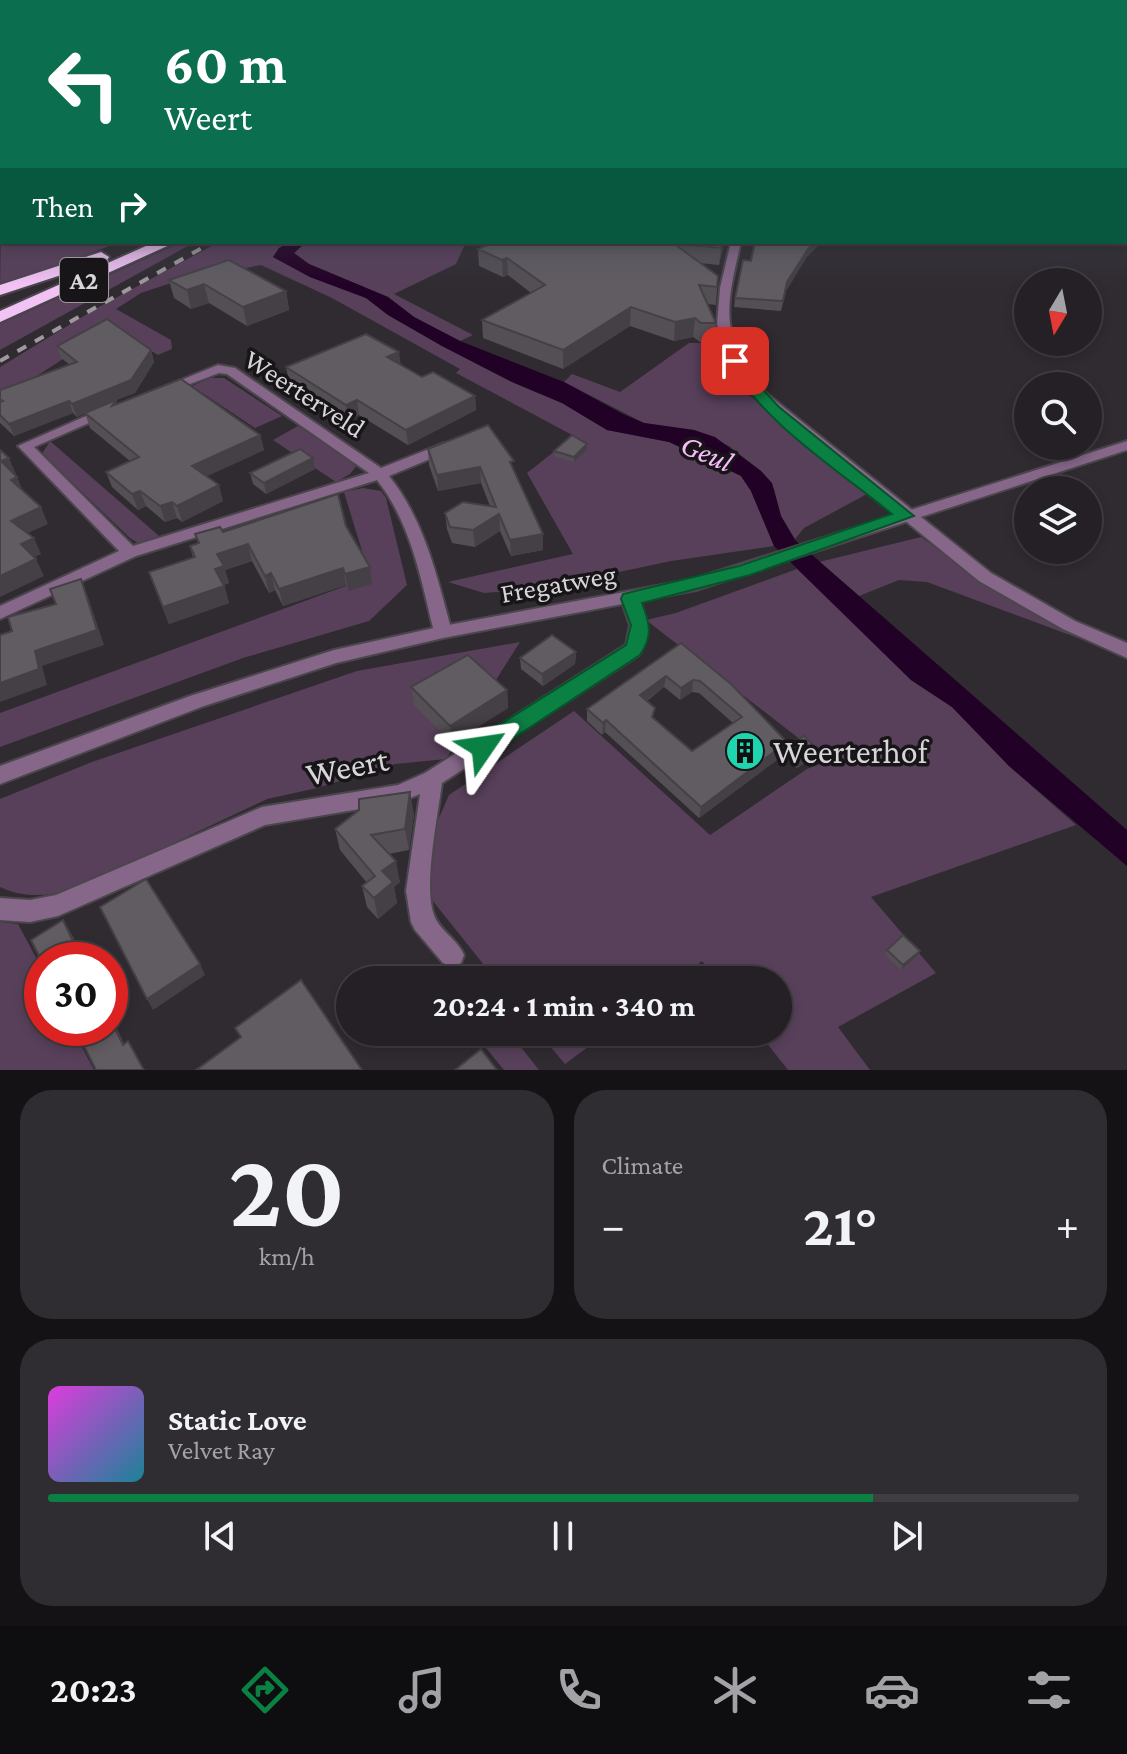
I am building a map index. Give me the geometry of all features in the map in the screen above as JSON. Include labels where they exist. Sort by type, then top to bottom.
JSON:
[{"type":"highway","name":"A2","points":[[0,290],[140,244]]},
{"type":"highway","name":"A2","points":[[0,306],[140,244]]},
{"type":"highway","name":"A2","points":[[0,317],[164,244]]},
{"type":"street","points":[[736,244],[720,325],[725,342],[746,380],[761,396],[905,516],[1005,590],[1069,625],[1127,651]]},
{"type":"street","name":"Weerterveld","points":[[154,393],[218,369],[231,371],[380,474],[397,492],[443,632]]},
{"type":"street","points":[[125,405],[25,446],[130,552]]},
{"type":"street","points":[[380,474],[462,441]]},
{"type":"street","name":"Fregatweg","points":[[0,775],[290,670],[443,632],[630,599],[777,560],[1127,445]]},
{"type":"street","name":"Weerterveld","points":[[0,613],[130,552],[380,474]]},
{"type":"street","name":"Weert","points":[[0,909],[30,911],[58,905],[262,816],[401,793],[432,779],[633,650],[639,641],[641,625],[630,599]]},
{"type":"street","points":[[432,779],[418,891],[423,922],[452,955]]},
{"type":"shaded area","points":[[1,244],[115,244],[0,287]]},
{"type":"shaded area","points":[[178,244],[191,244],[0,350],[0,324]]},
{"type":"shaded area","points":[[215,244],[286,244],[273,257],[310,277],[366,298],[388,315],[512,382],[562,403],[607,430],[669,442],[727,467],[741,476],[751,491],[774,546],[671,561],[539,589],[484,593],[448,582],[573,554],[527,473],[574,436],[456,373],[460,369],[332,298],[261,265],[174,282],[141,293],[116,309],[171,340],[172,349],[158,355],[112,327],[0,400],[0,367],[97,308]]},
{"type":"shaded area","points":[[304,244],[465,244],[456,264],[394,294],[473,335],[460,341],[414,317],[388,297],[309,264],[294,253]]},
{"type":"shaded area","points":[[689,343],[718,343],[748,394],[867,494],[804,528],[795,539],[781,516],[774,489],[761,471],[729,446],[694,430],[644,423],[564,382],[572,374],[620,392]]},
{"type":"shaded area","points":[[210,378],[224,378],[282,416],[255,428],[192,386]]},
{"type":"shaded area","points":[[298,426],[357,465],[350,474],[336,482],[273,440]]},
{"type":"shaded area","points":[[50,441],[159,536],[138,543],[130,538],[42,454]]},
{"type":"shaded area","points":[[363,488],[381,491],[386,498],[407,585],[369,621],[243,658],[0,747],[0,713],[370,577],[344,492]]},
{"type":"shaded area","points":[[921,537],[979,580],[1113,651],[927,582],[899,580],[859,596],[819,562]]},
{"type":"shaded area","points":[[797,569],[911,680],[952,707],[1009,766],[1076,825],[871,897],[936,973],[838,1027],[870,1070],[788,1070],[769,1046],[792,1046],[792,966],[706,966],[702,961],[695,966],[485,966],[432,900],[430,859],[435,827],[449,795],[574,711],[710,835],[807,769],[828,761],[646,620],[676,613]]},
{"type":"shaded area","points":[[520,642],[446,759],[395,764],[317,788],[267,799],[72,891],[27,895],[0,887],[0,799],[92,762],[357,671]]},
{"type":"shaded area","points":[[0,922],[18,924],[28,942],[24,942],[24,1046],[81,1046],[94,1070],[0,1070]]},
{"type":"shaded area","points":[[484,1046],[520,1046],[539,1070],[504,1070]]},
{"type":"shaded area","points":[[550,1046],[589,1046],[565,1064]]},
{"type":"water","name":"Geul","points":[[286,244],[304,244],[294,253],[309,264],[388,297],[414,317],[460,341],[564,382],[623,414],[644,423],[694,430],[715,437],[761,471],[772,483],[781,516],[795,540],[1127,830],[1127,866],[1009,766],[952,707],[911,680],[774,546],[751,491],[741,476],[669,442],[607,430],[562,403],[512,382],[442,346],[388,315],[366,298],[310,277],[273,257]]},
{"type":"building","points":[[490,244],[674,244],[718,276],[717,287],[699,285],[716,323],[701,323],[695,318],[675,322],[631,307],[563,350],[482,320],[545,285],[507,258],[502,260],[478,249]]},
{"type":"building","points":[[683,244],[722,244],[721,248]]},
{"type":"building","points":[[755,244],[813,244],[787,282],[783,301],[735,298],[743,260],[751,261]]},
{"type":"building","points":[[229,260],[286,291],[243,307],[204,284],[187,290],[169,280]]},
{"type":"building","points":[[107,319],[151,350],[131,380],[72,404],[69,401],[9,424],[0,415],[0,402],[3,401],[0,390],[77,362],[57,346]]},
{"type":"building","points":[[366,334],[399,352],[387,357],[422,377],[433,372],[475,396],[406,430],[357,400],[346,405],[286,367]]},
{"type":"building","points":[[181,379],[260,435],[192,466],[219,485],[177,506],[172,502],[160,506],[140,491],[132,494],[106,472],[139,457],[85,413],[116,400],[112,406]]},
{"type":"building","points":[[488,425],[514,461],[510,462],[543,534],[510,540],[499,514],[473,530],[450,527],[445,513],[463,502],[496,507],[480,467],[437,475],[428,449]]},
{"type":"building","points":[[572,435],[587,444],[574,457],[554,451]]},
{"type":"building","points":[[300,449],[313,458],[264,483],[250,473]]},
{"type":"building","points":[[0,450],[9,458],[1,461],[17,477],[11,480],[41,507],[11,521],[34,538],[21,544],[36,559],[0,576]]},
{"type":"building","points":[[338,494],[346,526],[370,567],[345,574],[343,568],[279,589],[271,573],[265,576],[248,544],[217,554],[224,566],[215,569],[224,586],[163,607],[149,572],[195,557],[190,546],[199,543],[195,534],[220,527],[223,532]]},
{"type":"building","points":[[81,579],[97,630],[35,651],[39,669],[0,683],[0,635],[12,631],[8,617],[56,604],[50,589]]},
{"type":"building","points":[[552,635],[576,652],[542,674],[520,658]]},
{"type":"building","name":"Weerterhof","points":[[681,643],[731,684],[787,742],[701,807],[606,720],[603,723],[587,709]],"holes":[[[666,676],[681,688],[693,680],[700,681],[742,717],[692,751],[652,717],[655,708],[640,695]]]},
{"type":"building","points":[[468,655],[507,690],[450,726],[411,687]]},
{"type":"building","points":[[804,736],[815,747],[800,756],[789,745]]},
{"type":"building","points":[[410,792],[405,829],[371,835],[396,861],[382,871],[393,882],[374,898],[362,886],[375,876],[335,829],[359,810],[359,799]]},
{"type":"building","points":[[146,879],[200,964],[147,999],[128,962],[128,942],[118,942],[100,907]]},
{"type":"building","points":[[63,920],[73,942],[32,942]]},
{"type":"building","points":[[903,935],[920,951],[903,965],[887,950]]},
{"type":"building","points":[[301,980],[336,1032],[336,1046],[346,1046],[362,1070],[196,1070],[241,1037],[235,1028]]},
{"type":"building","points":[[128,1041],[144,1070],[96,1070],[84,1046],[128,1046]]},
{"type":"building","points":[[481,1049],[497,1070],[455,1070]]},
{"type":"railway","points":[[0,361],[209,244]]},
{"type":"place","name":"Weerterhof","points":[[745,751]]},
{"type":"route","points":[[483,747],[633,650],[639,641],[641,625],[630,599],[743,571],[905,516],[774,410],[746,380],[735,361]]}]
